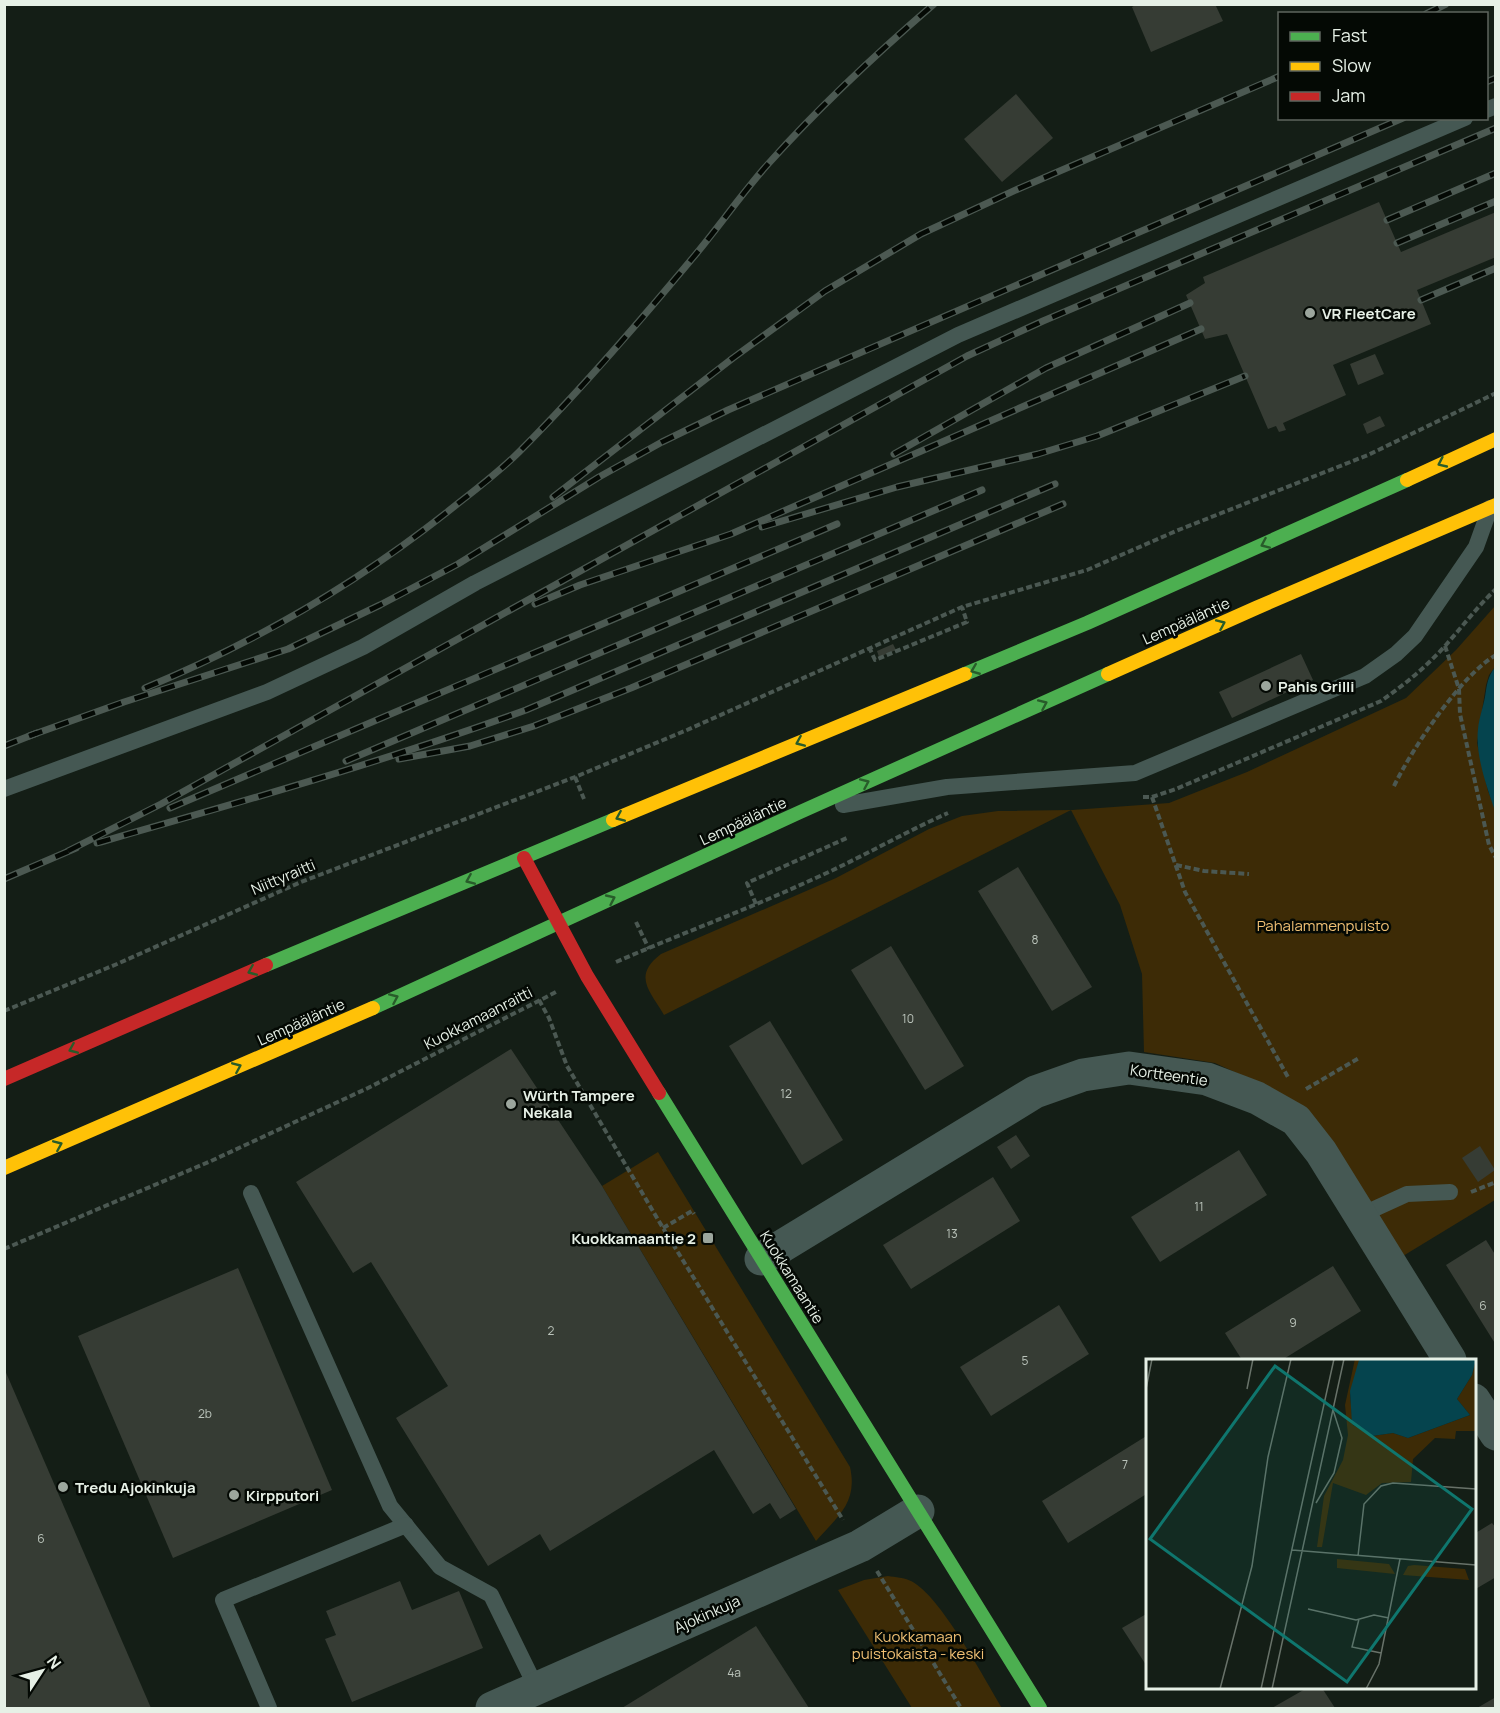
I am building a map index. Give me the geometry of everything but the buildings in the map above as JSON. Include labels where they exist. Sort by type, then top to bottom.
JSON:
[{"type":"main road","points":[[4,1079],[306,948],[1087,623],[1334,514],[1496,439]]},
{"type":"main road","name":"Lempääläntie","points":[[4,1168],[340,1023],[798,813],[1256,608],[1493,506]]},
{"type":"main road","name":"Kuokkamaantie","points":[[524,858],[586,976],[1040,1708]]},
{"type":"street","name":"Kortteentie","points":[[761,1259],[1035,1092],[1083,1075],[1129,1068],[1207,1079],[1257,1098],[1297,1107],[1360,1215],[1449,1359]]},
{"type":"street","points":[[1476,1403],[1496,1434]]},
{"type":"street","name":"Ajokinkuja","points":[[492,1708],[860,1546],[918,1511]]},
{"type":"lane","points":[[4,789],[267,693],[363,647],[475,583],[958,335],[1461,120]]},
{"type":"lane","points":[[798,813],[947,787],[1134,773],[1365,676],[1396,654],[1415,636],[1476,547],[1493,506]]},
{"type":"lane","points":[[1360,1215],[1407,1194],[1450,1192]]},
{"type":"lane","points":[[251,1193],[390,1506],[440,1567],[491,1594],[537,1689]]},
{"type":"lane","points":[[270,1708],[224,1600],[406,1525]]},
{"type":"path","name":"Niittyraitti","points":[[4,1011],[117,964],[301,882],[575,777],[771,694],[869,647],[962,607],[1087,570],[1176,531],[1368,455],[1496,393]]},
{"type":"path","points":[[869,647],[875,660],[956,627],[967,622],[962,607]]},
{"type":"path","points":[[1445,646],[1459,689],[1464,738],[1472,763],[1489,845],[1496,858]]},
{"type":"path","points":[[1395,786],[1405,764],[1459,689],[1487,660],[1496,655]]},
{"type":"path","points":[[1152,797],[1185,892],[1297,1107],[1359,1058]]},
{"type":"path","name":"Kuokkamaanraitti","points":[[4,1249],[211,1161],[368,1088],[586,976],[809,881],[872,852],[904,833],[952,812]]},
{"type":"path","points":[[756,904],[747,883],[849,837]]},
{"type":"path","points":[[1175,865],[1204,871],[1250,874]]},
{"type":"path","points":[[539,1000],[549,1018],[567,1066],[663,1228],[820,1485],[888,1588],[961,1708]]},
{"type":"path","points":[[663,1228],[692,1211]]},
{"type":"green space","name":"Pahalammenpuisto","points":[[1495,606],[1495,667],[1486,685],[1477,743],[1488,791],[1496,811],[1495,1200],[1403,1256],[1276,1091],[1215,1063],[1144,1052],[1142,974],[1120,905],[1071,810],[1169,803],[1247,772],[1406,698],[1456,650]]},
{"type":"green space","points":[[1071,810],[664,1015],[646,984],[647,969],[661,954],[836,878],[929,829],[962,816],[998,811]]},
{"type":"green space","points":[[658,1152],[850,1467],[852,1479],[849,1500],[839,1516],[816,1541],[602,1186]]},
{"type":"green space","name":"Kuokkamaan puistokaista - keski","points":[[888,1576],[911,1581],[935,1603],[961,1638],[1002,1708],[912,1708],[838,1590],[864,1580]]},
{"type":"water","points":[[1495,667],[1495,811],[1482,771],[1478,739],[1488,682]]},
{"type":"railway","points":[[145,688],[225,652],[339,589],[411,540],[502,468],[565,404],[654,304],[759,174],[788,142],[849,81],[934,4]]},
{"type":"railway","points":[[1430,12],[1446,4]]},
{"type":"railway","points":[[553,497],[733,358],[825,291],[921,234],[1018,189],[1278,77]]},
{"type":"railway","points":[[1488,81],[1496,78]]},
{"type":"railway","points":[[29,736],[124,702],[288,649],[458,564],[599,477],[662,442],[728,410],[1398,120]]},
{"type":"railway","points":[[68,851],[161,804],[967,356],[1043,321],[1496,128]]},
{"type":"railway","points":[[1387,220],[1496,173]]},
{"type":"railway","points":[[1397,243],[1496,201]]},
{"type":"railway","points":[[1421,300],[1496,268]]},
{"type":"railway","points":[[894,454],[1046,368],[1190,303]]},
{"type":"railway","points":[[535,604],[580,585],[731,534],[1201,329]]},
{"type":"railway","points":[[762,527],[897,487],[1038,454],[1097,436],[1245,376]]},
{"type":"railway","points":[[97,843],[367,764],[526,710],[1055,484]]},
{"type":"railway","points":[[346,761],[982,490]]},
{"type":"railway","points":[[399,759],[470,746],[534,726],[631,688],[1063,504]]},
{"type":"railway","points":[[170,808],[837,524]]},
{"type":"railway","points":[[4,746],[37,733]]},
{"type":"railway","points":[[4,879],[76,848]]},
{"type":"traffic: fast","points":[[965,674],[1087,623],[1407,480]]},
{"type":"traffic: fast","points":[[373,1008],[1108,674]]},
{"type":"traffic: fast","points":[[266,965],[613,820]]},
{"type":"traffic: fast","points":[[659,1093],[1040,1708]]},
{"type":"traffic: slow","points":[[1407,480],[1496,439]]},
{"type":"traffic: slow","points":[[1108,674],[1496,505]]},
{"type":"traffic: slow","points":[[613,820],[965,674]]},
{"type":"traffic: slow","points":[[4,1168],[373,1008]]},
{"type":"traffic: jam","points":[[524,858],[587,976],[659,1093]]},
{"type":"traffic: jam","points":[[4,1079],[266,965]]},
{"type":"place","name":"VR FleetCare","points":[[1310,313]]},
{"type":"place","name":"Pahis Grilli","points":[[1266,686]]},
{"type":"place","name":"Würth Tampere Nekala","points":[[511,1104]]},
{"type":"place","name":"Kuokkamaantie 2","points":[[708,1238]]},
{"type":"place","name":"Tredu Ajokinkuja","points":[[63,1487]]},
{"type":"place","name":"Kirpputori","points":[[234,1495]]}]
